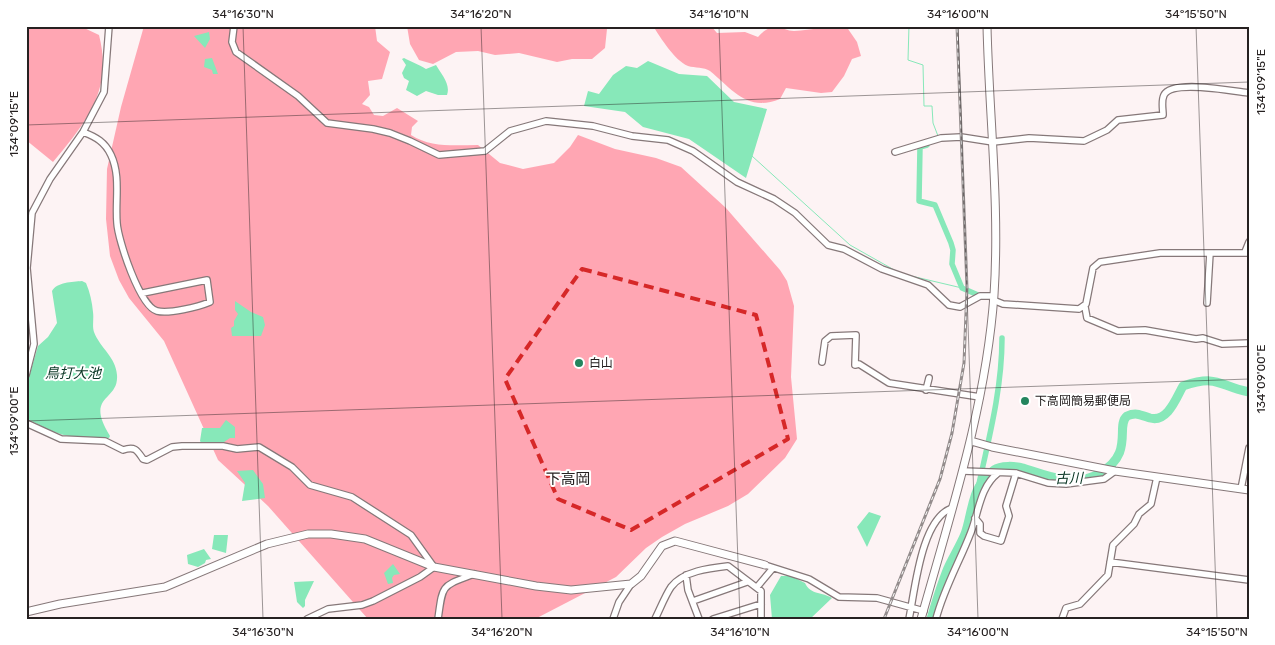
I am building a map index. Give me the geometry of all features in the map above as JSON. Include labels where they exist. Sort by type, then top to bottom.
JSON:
[{"type":"street","points":[[26,375],[34,344],[27,268],[32,213],[46,186],[83,132],[104,92],[109,26]]},
{"type":"street","points":[[234,26],[233,47],[241,57],[298,96],[327,123],[390,133],[444,156],[485,151],[510,131],[546,121],[593,126],[632,136],[668,140],[694,151],[737,182],[774,199],[795,213],[828,245],[850,252],[882,269],[928,285],[949,305],[960,307],[980,296],[993,298],[1003,304],[1075,309],[1084,307]]},
{"type":"street","points":[[921,619],[971,441],[980,397],[993,298],[993,142],[988,26]]},
{"type":"street","points":[[895,152],[939,138],[961,137],[993,142],[1029,138],[1084,141],[1107,130],[1118,120],[1163,115],[1164,94],[1178,87],[1249,94]]},
{"type":"street","points":[[83,132],[100,140],[111,153],[115,164],[117,225],[120,242],[128,268],[143,293],[153,308],[158,311],[186,309],[210,302],[207,280],[143,293]]},
{"type":"street","points":[[1249,242],[1247,252],[1160,253],[1100,262],[1094,268],[1084,307],[1087,318],[1118,331],[1145,330],[1196,339],[1203,338],[1222,344],[1249,343]]},
{"type":"street","points":[[1207,303],[1210,253]]},
{"type":"street","points":[[822,362],[824,341],[831,336],[856,335],[854,364],[859,364],[889,383],[980,397]]},
{"type":"street","points":[[926,390],[929,378]]},
{"type":"street","points":[[26,423],[61,439],[105,441],[123,450],[132,447],[136,449],[143,460],[148,460],[172,447],[223,446],[237,450],[259,448],[292,467],[310,485],[352,497],[411,535],[434,567]]},
{"type":"street","points":[[971,441],[992,447],[1114,471],[1245,490],[1249,448]]},
{"type":"street","points":[[963,471],[1016,473],[1048,483],[1066,484],[1104,478],[1114,471]]},
{"type":"street","points":[[936,619],[948,583],[975,518],[984,489],[997,473]]},
{"type":"street","points":[[975,518],[980,524],[980,533],[984,536],[1002,540],[1009,516],[1006,506],[1016,473]]},
{"type":"street","points":[[1062,619],[1066,608],[1080,604],[1108,575],[1111,552],[1117,539],[1134,524],[1139,514],[1151,504],[1157,477]]},
{"type":"street","points":[[909,619],[928,537],[945,511],[952,508]]},
{"type":"street","points":[[26,612],[60,604],[165,587],[267,544],[308,534],[331,534],[365,539],[434,567],[536,586],[571,590],[631,584]]},
{"type":"street","points":[[613,619],[620,602],[631,584],[641,576],[662,546],[668,542],[675,541],[788,571],[809,579],[839,596],[871,597],[924,611]]},
{"type":"street","points":[[1110,562],[1249,580]]},
{"type":"street","points":[[655,619],[672,586],[686,575],[728,566],[761,591],[761,619]]},
{"type":"street","points":[[307,619],[328,609],[362,605],[373,601],[434,567]]},
{"type":"street","points":[[757,587],[773,568]]},
{"type":"street","points":[[438,619],[443,591],[450,582],[474,574]]},
{"type":"street","points":[[686,575],[688,590],[699,619]]},
{"type":"street","points":[[693,601],[747,582]]},
{"type":"street","points":[[713,619],[761,604]]},
{"type":"highlighted area","points":[[582,269],[756,315],[788,439],[631,530],[558,499],[505,379]]},
{"type":"shaded area","points":[[26,26],[80,26],[99,35],[102,55],[100,89],[86,118],[53,162],[26,140]]},
{"type":"shaded area","points":[[144,26],[375,26],[377,41],[390,52],[382,79],[368,81],[370,95],[362,104],[369,107],[374,115],[383,116],[397,108],[418,121],[412,127],[411,135],[419,139],[443,145],[478,145],[500,163],[523,169],[554,163],[570,147],[578,135],[615,149],[656,158],[681,167],[726,208],[780,270],[787,281],[794,306],[791,377],[797,439],[785,458],[748,494],[728,506],[685,524],[662,537],[646,548],[616,577],[535,619],[368,619],[268,506],[218,460],[164,341],[129,298],[119,280],[110,256],[106,219],[107,169],[121,107]]},
{"type":"shaded area","points":[[407,26],[605,26],[607,29],[605,48],[592,59],[572,59],[557,62],[519,53],[495,55],[478,51],[456,52],[433,64],[419,60],[410,44]]},
{"type":"shaded area","points":[[653,26],[711,26],[717,33],[745,32],[758,37],[765,30],[775,27],[794,31],[846,26],[857,42],[861,56],[852,59],[844,76],[832,92],[821,93],[786,88],[780,99],[758,103],[741,97],[710,71],[683,63],[668,48]]},
{"type":"water","points":[[209,32],[210,39],[205,48],[194,36]]},
{"type":"water","points":[[212,58],[218,74],[213,74],[212,70],[204,67],[205,59]]},
{"type":"water","points":[[404,58],[426,69],[436,65],[447,83],[447,95],[438,95],[426,91],[417,96],[406,90],[409,81],[404,78],[402,73],[406,65],[402,59]]},
{"type":"water","points":[[648,61],[679,74],[707,76],[734,102],[767,109],[746,178],[689,139],[643,127],[625,112],[584,106],[588,91],[599,94],[613,75],[626,66],[637,68]]},
{"type":"water","name":"鳥打大池","points":[[82,281],[86,283],[91,297],[94,332],[116,369],[116,384],[101,405],[100,413],[110,436],[109,438],[66,436],[49,430],[26,418],[26,387],[38,346],[48,337],[57,323],[52,291],[61,284]]},
{"type":"water","points":[[235,301],[251,312],[263,317],[265,325],[261,336],[232,336],[231,328],[234,326],[234,321],[238,314],[235,310]]},
{"type":"water","points":[[226,420],[235,427],[235,438],[230,438],[221,444],[202,444],[200,441],[202,428],[220,428]]},
{"type":"water","points":[[253,470],[263,484],[265,498],[242,501],[245,483],[237,471]]},
{"type":"water","points":[[869,512],[881,516],[867,547],[857,527]]},
{"type":"water","points":[[214,535],[228,535],[226,553],[212,549]]},
{"type":"water","points":[[204,549],[211,559],[206,560],[205,563],[198,567],[188,564],[187,555]]},
{"type":"water","points":[[393,564],[400,574],[394,575],[392,578],[393,583],[388,584],[384,573]]},
{"type":"water","points":[[781,576],[791,576],[805,583],[810,590],[832,598],[810,619],[772,619],[770,595]]},
{"type":"water","points":[[314,581],[303,608],[297,602],[294,582]]},
{"type":"waterway","points":[[909,26],[908,60],[923,65],[924,106],[932,106],[933,123],[938,136]]},
{"type":"waterway","points":[[927,145],[920,147],[919,201],[935,205],[951,243],[953,250],[952,264],[962,288],[978,295]]},
{"type":"waterway","points":[[752,156],[850,245],[896,271]]},
{"type":"waterway","points":[[907,275],[962,288]]},
{"type":"waterway","points":[[978,488],[997,395],[1002,338]]},
{"type":"waterway","name":"古川","points":[[931,619],[948,568],[965,534],[979,487],[992,471],[1000,467],[1012,466],[1062,479],[1081,480],[1091,477],[1111,465],[1117,457],[1121,449],[1124,420],[1127,416],[1136,414],[1150,418],[1162,417],[1171,408],[1183,386],[1204,381],[1218,382],[1249,392]]},
{"type":"railway","points":[[884,619],[940,479],[952,433],[964,363],[967,288],[957,26]]},
{"type":"place","name":"白山","points":[[579,363]]},
{"type":"place","name":"下高岡簡易郵便局","points":[[1025,401]]},
{"type":"district","name":"下高岡","points":[[568,479]]}]
